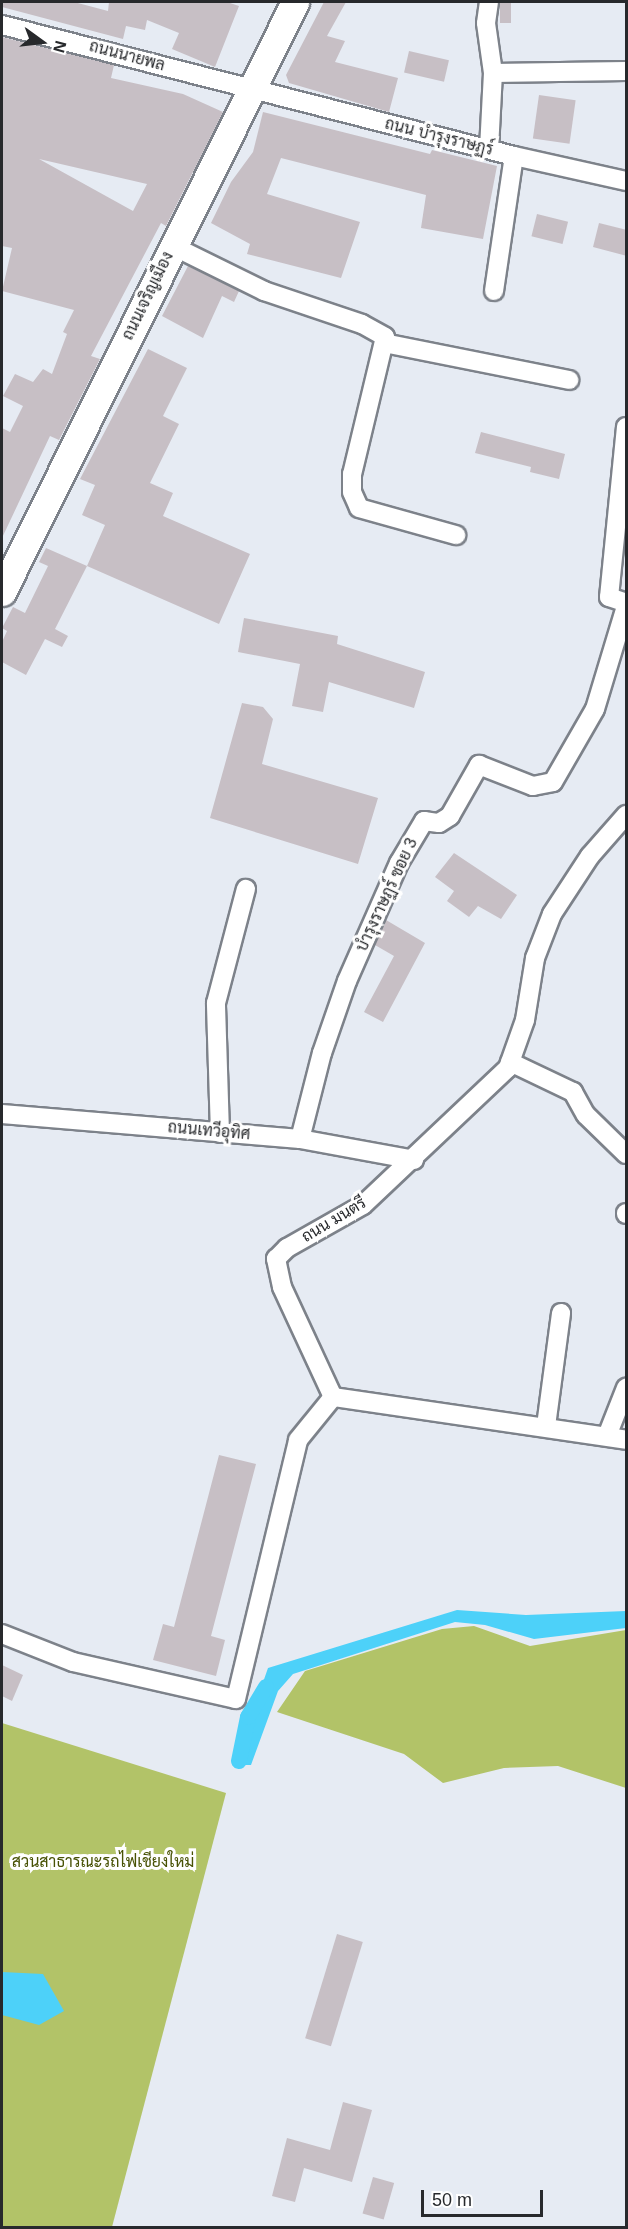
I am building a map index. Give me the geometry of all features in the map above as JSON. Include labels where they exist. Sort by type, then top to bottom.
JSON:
[{"type":"main road","name":"ถนนเจริญเมือง","points":[[2,592],[295,2]]},
{"type":"street","points":[[489,2],[486,23],[494,73],[489,149]]},
{"type":"street","name":"ถนนนายพล","points":[[2,25],[252,89]]},
{"type":"street","points":[[494,73],[627,71]]},
{"type":"street","name":"ถนน บำรุงราษฏร์","points":[[252,89],[514,156],[627,181]]},
{"type":"street","points":[[494,291],[514,156]]},
{"type":"street","points":[[173,246],[264,291],[362,324],[386,338],[352,474],[352,492],[359,508],[456,535]]},
{"type":"street","points":[[384,343],[569,380]]},
{"type":"street","name":"บำรุงราษฏร์ ซอย 3","points":[[300,1138],[322,1053],[347,981],[399,863],[424,821],[439,823],[450,816],[479,765],[533,786],[553,782],[595,709],[627,604],[609,597],[627,427]]},
{"type":"street","name":"ถนน มนตรี","points":[[333,1397],[282,1287],[276,1259],[287,1248],[363,1205],[414,1160],[510,1062],[525,1020],[534,958],[552,914],[590,856],[627,815]]},
{"type":"street","points":[[220,1133],[216,1003],[246,889]]},
{"type":"street","points":[[510,1062],[573,1092],[586,1115],[627,1154]]},
{"type":"street","name":"ถนนเทวีอุทิศ","points":[[2,1114],[300,1138],[414,1160]]},
{"type":"street","points":[[546,1426],[561,1313]]},
{"type":"street","points":[[607,1436],[627,1388]]},
{"type":"street","points":[[2,1634],[73,1662],[236,1699],[297,1440],[333,1397],[546,1426],[627,1440]]},
{"type":"green space","points":[[474,1626],[530,1646],[626,1630],[626,1788],[558,1766],[504,1768],[443,1783],[404,1754],[277,1712],[305,1671],[442,1629]]},
{"type":"green space","name":"สวนสาธารณะรถไฟเชียงใหม่","points":[[2,1723],[226,1793],[112,2227],[2,2227]]},
{"type":"water","points":[[457,1610],[526,1615],[626,1611],[626,1628],[534,1639],[485,1625],[455,1622],[293,1674],[278,1691],[251,1765],[234,1765],[268,1668]]},
{"type":"water","points":[[2,1972],[43,1974],[64,2011],[39,2025],[2,2015]]},
{"type":"building","points":[[2,2],[74,2],[108,11],[109,2],[227,2],[239,6],[215,67],[172,49],[179,33],[147,20],[145,30],[126,26],[123,39],[2,7]]},
{"type":"building","points":[[324,2],[346,2],[327,36],[345,41],[335,62],[398,78],[389,112],[289,83],[286,75]]},
{"type":"building","points":[[500,2],[511,2],[511,23],[500,23]]},
{"type":"building","points":[[2,37],[114,65],[111,78],[183,94],[223,112],[166,226],[161,223],[91,356],[100,359],[59,440],[50,436],[2,538],[2,428],[10,432],[23,406],[3,396],[15,374],[33,382],[43,369],[52,374],[67,334],[63,332],[74,310],[2,291],[12,248],[2,246]],"holes":[[[39,159],[147,184],[133,211]]]},
{"type":"building","points":[[409,51],[449,60],[444,82],[404,72]]},
{"type":"building","points":[[539,95],[576,100],[570,144],[533,139]]},
{"type":"building","points":[[263,112],[430,154],[432,150],[497,166],[483,239],[421,228],[426,195],[281,158],[267,194],[360,222],[341,278],[247,254],[250,244],[211,223],[231,182],[253,152]]},
{"type":"building","points":[[537,214],[568,222],[562,244],[531,236]]},
{"type":"building","points":[[599,223],[627,230],[627,256],[593,247]]},
{"type":"building","points":[[188,266],[239,291],[234,302],[222,296],[203,338],[162,316]]},
{"type":"building","points":[[148,349],[187,368],[163,416],[179,424],[150,483],[173,493],[163,516],[250,554],[219,624],[87,566],[105,525],[82,515],[95,485],[80,479]]},
{"type":"building","points":[[481,432],[565,454],[559,479],[530,472],[531,467],[475,453]]},
{"type":"building","points":[[46,548],[87,566],[55,629],[68,636],[62,647],[45,639],[26,675],[2,662],[2,642],[7,631],[2,628],[13,607],[25,613],[48,566],[39,562]]},
{"type":"building","points":[[244,618],[338,636],[337,644],[425,672],[414,708],[329,682],[323,712],[292,706],[300,664],[238,652]]},
{"type":"building","points":[[242,703],[263,707],[273,719],[262,764],[378,798],[358,864],[210,818]]},
{"type":"building","points":[[454,853],[517,895],[501,919],[478,906],[469,917],[447,901],[454,891],[435,877]]},
{"type":"building","points":[[386,920],[425,943],[383,1022],[364,1012],[394,956],[375,945]]},
{"type":"building","points":[[219,1455],[256,1464],[211,1636],[225,1640],[216,1676],[153,1660],[163,1624],[174,1627]]},
{"type":"building","points":[[2,1665],[23,1675],[12,1701],[2,1696]]},
{"type":"building","points":[[337,1934],[363,1942],[331,2046],[305,2038]]},
{"type":"building","points":[[343,2102],[372,2110],[352,2182],[304,2168],[295,2202],[272,2196],[287,2138],[330,2150]]},
{"type":"building","points":[[373,2177],[394,2183],[384,2220],[363,2214]]},
{"type":"waterway","points":[[239,1761],[248,1717],[266,1687]]}]
